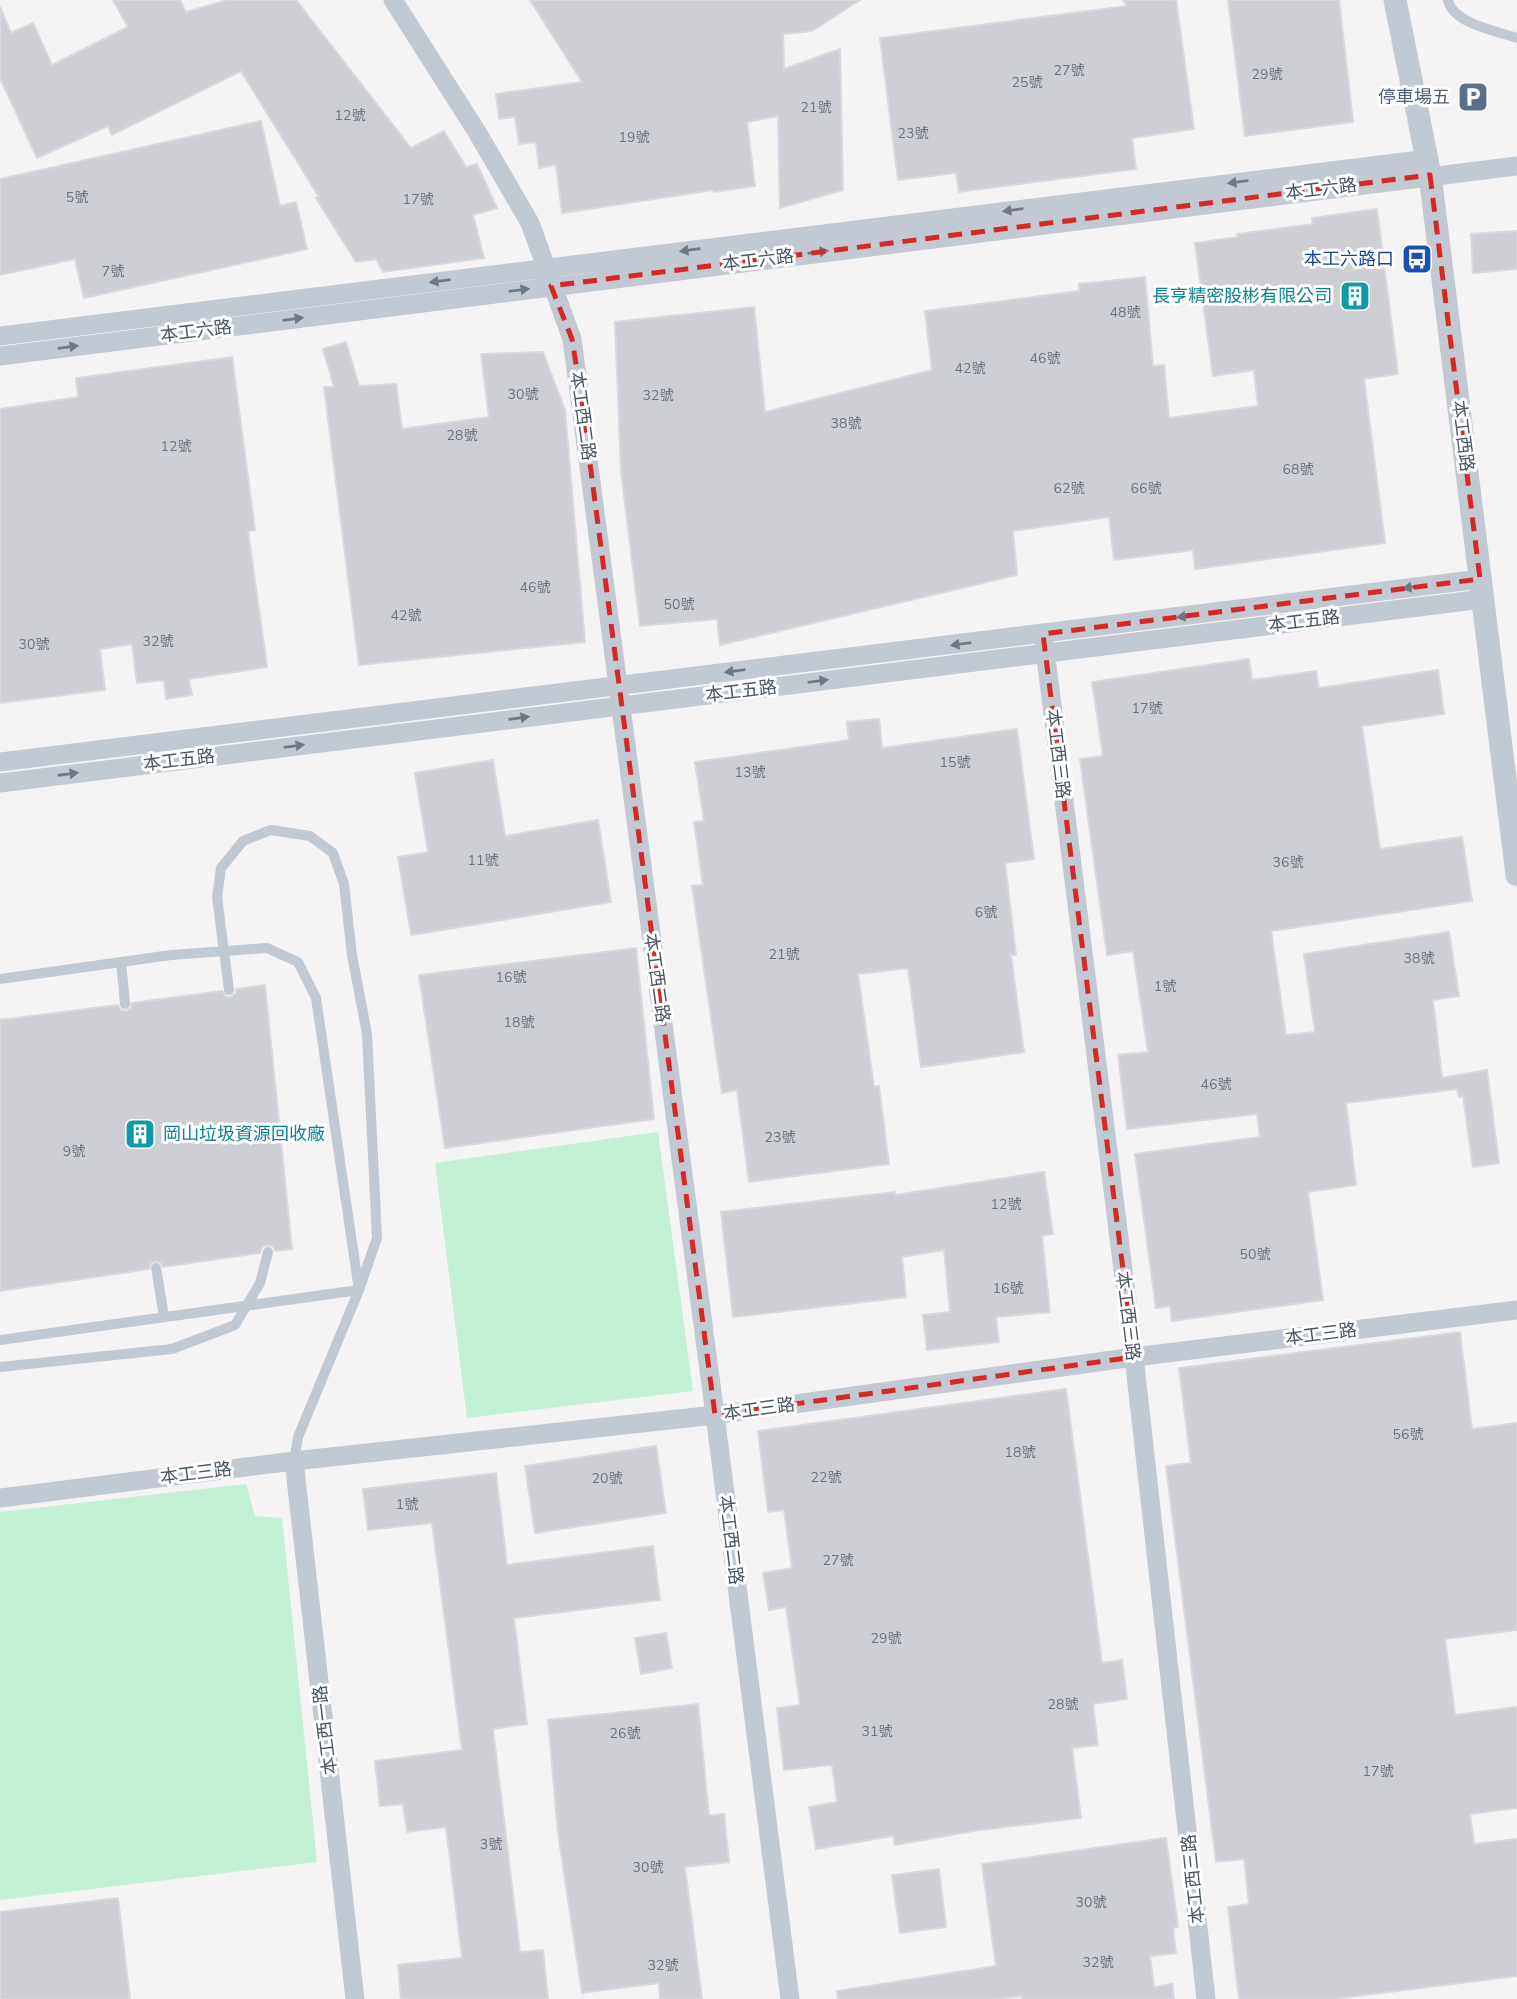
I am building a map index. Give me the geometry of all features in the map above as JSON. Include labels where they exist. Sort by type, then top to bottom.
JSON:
[{"type":"street","name":"本工西二路","points":[[393,0],[477,132],[530,223],[572,339],[790,1999]]},
{"type":"street","name":"本工西路","points":[[1395,0],[1429,167],[1517,875]]},
{"type":"street","name":"本工六路","points":[[0,336],[548,277],[1429,167],[1517,166]]},
{"type":"street","name":"本工六路","points":[[0,356],[548,277]]},
{"type":"street","name":"本工五路","points":[[0,783],[621,706],[1044,644],[1482,589]]},
{"type":"street","name":"本工五路","points":[[0,762],[618,685],[1044,644]]},
{"type":"street","name":"本工西三路","points":[[1044,644],[1134,1357],[1206,1999]]},
{"type":"street","name":"本工三路","points":[[0,1498],[294,1461],[715,1415],[1134,1357],[1517,1310]]},
{"type":"street","name":"本工西一路","points":[[294,1461],[355,1999]]},
{"type":"lane","points":[[1448,0],[1453,11],[1467,20],[1517,38]]},
{"type":"lane","points":[[229,990],[217,897],[221,868],[243,841],[271,830],[310,836],[333,853],[344,884],[352,955],[367,1034],[377,1238],[359,1290],[298,1437],[294,1461]]},
{"type":"lane","points":[[0,979],[171,955],[267,948],[298,962],[316,998],[359,1290]]},
{"type":"lane","points":[[121,962],[125,1004]]},
{"type":"lane","points":[[0,1367],[172,1349],[235,1325],[260,1283],[268,1252]]},
{"type":"lane","points":[[156,1268],[163,1317]]},
{"type":"lane","points":[[0,1339],[359,1290]]},
{"type":"highlighted area","points":[[1430,175],[1480,579],[1043,634],[1134,1357],[715,1415],[581,395],[572,339],[551,286]]},
{"type":"green space","points":[[658,1132],[693,1391],[467,1418],[435,1163]]},
{"type":"green space","points":[[246,1484],[255,1516],[282,1518],[317,1862],[0,1900],[0,1512]]},
{"type":"building","points":[[113,0],[180,0],[186,12],[227,0],[296,0],[411,148],[444,131],[466,167],[477,164],[497,208],[473,215],[484,258],[383,272],[376,259],[356,262],[241,71],[112,135],[108,126],[37,158],[0,78],[0,7],[11,33],[33,23],[52,65],[128,27]]},
{"type":"building","points":[[530,0],[860,0],[812,31],[783,34],[784,69],[840,49],[843,190],[780,208],[778,116],[747,122],[755,186],[562,213],[556,165],[539,168],[536,142],[519,144],[515,117],[499,119],[496,94],[582,82]]},
{"type":"building","points":[[1123,0],[1176,0],[1194,129],[1132,138],[1136,169],[959,192],[956,173],[898,180],[880,38],[1127,6]]},
{"type":"building","points":[[1228,0],[1339,0],[1353,122],[1245,136]]},
{"type":"building","points":[[261,121],[280,206],[296,202],[307,249],[84,298],[75,259],[0,275],[0,179]]},
{"type":"building","points":[[1377,209],[1398,374],[1364,379],[1385,543],[1195,569],[1193,550],[1114,560],[1109,517],[1013,531],[1017,575],[720,645],[717,619],[640,626],[621,471],[615,322],[754,307],[765,412],[932,370],[925,311],[1079,291],[1079,284],[1145,277],[1153,366],[1164,365],[1169,418],[1258,406],[1254,370],[1213,376],[1195,243],[1238,237],[1237,234],[1313,224],[1312,218]]},
{"type":"building","points":[[1517,231],[1517,269],[1473,273],[1471,234]]},
{"type":"building","points":[[346,342],[359,386],[396,384],[402,429],[489,417],[481,354],[543,352],[565,410],[585,642],[359,665],[324,387],[334,387],[323,349]]},
{"type":"building","points":[[232,357],[255,530],[248,531],[267,667],[189,679],[192,695],[166,699],[164,680],[137,683],[132,644],[100,649],[105,690],[0,703],[0,409],[78,397],[76,378]]},
{"type":"building","points":[[1249,659],[1252,680],[1316,671],[1319,688],[1438,670],[1444,714],[1362,726],[1380,849],[1462,837],[1472,901],[1271,931],[1286,1035],[1315,1032],[1304,954],[1449,932],[1459,996],[1433,1000],[1442,1078],[1487,1070],[1499,1163],[1473,1167],[1463,1096],[1459,1097],[1457,1089],[1346,1103],[1356,1185],[1308,1192],[1323,1300],[1172,1321],[1170,1306],[1156,1308],[1135,1154],[1260,1137],[1257,1114],[1127,1129],[1118,1055],[1148,1052],[1133,951],[1107,955],[1080,759],[1103,756],[1092,682]]},
{"type":"building","points":[[879,719],[882,748],[1017,729],[1034,859],[1005,863],[1016,955],[1011,955],[1024,1052],[921,1067],[908,968],[858,974],[874,1087],[879,1086],[889,1164],[749,1182],[737,1090],[722,1093],[692,886],[703,885],[694,822],[704,821],[695,762],[849,740],[847,722]]},
{"type":"building","points":[[493,760],[505,836],[598,820],[611,902],[411,935],[398,857],[428,852],[415,773]]},
{"type":"building","points":[[636,948],[654,1119],[445,1148],[419,975]]},
{"type":"building","name":"岡山垃圾資源回收廠","points":[[265,985],[292,1249],[275,1251],[273,1246],[267,1245],[262,1247],[260,1253],[163,1267],[155,1261],[149,1269],[0,1291],[0,1020],[118,1005],[121,1010],[126,1011],[131,1008],[132,1003],[222,991],[226,997],[231,997],[236,993],[236,989]]},
{"type":"building","points":[[1044,1172],[1053,1234],[1042,1236],[1050,1312],[996,1317],[999,1342],[927,1350],[923,1315],[950,1312],[944,1250],[902,1257],[906,1297],[733,1317],[721,1212],[895,1192],[895,1195]]},
{"type":"building","points":[[1460,1332],[1472,1429],[1517,1423],[1517,1630],[1445,1639],[1455,1715],[1517,1707],[1517,1808],[1470,1814],[1474,1844],[1517,1839],[1517,1976],[1333,1999],[1239,1999],[1228,1907],[1249,1904],[1244,1859],[1216,1862],[1166,1466],[1191,1463],[1179,1368]]},
{"type":"building","points":[[1066,1389],[1102,1663],[1122,1660],[1127,1699],[1093,1704],[1098,1745],[1072,1748],[1081,1818],[973,1831],[895,1845],[893,1836],[816,1849],[809,1807],[837,1802],[832,1765],[784,1770],[777,1708],[800,1705],[786,1607],[769,1610],[763,1573],[792,1568],[784,1510],[768,1512],[758,1431]]},
{"type":"building","points":[[656,1446],[666,1513],[535,1533],[525,1466]]},
{"type":"building","points":[[496,1473],[507,1565],[653,1546],[660,1600],[514,1618],[527,1724],[493,1729],[520,1952],[543,1950],[548,1999],[401,1999],[398,1965],[462,1958],[446,1827],[407,1832],[403,1804],[380,1806],[375,1761],[462,1750],[432,1523],[368,1530],[363,1489]]},
{"type":"building","points":[[666,1633],[672,1668],[641,1674],[635,1638]]},
{"type":"building","points":[[698,1704],[709,1816],[724,1814],[729,1862],[685,1867],[702,1999],[660,1999],[659,1983],[582,1993],[558,1833],[548,1720]]},
{"type":"building","points":[[1166,1838],[1178,1927],[1173,1928],[1176,1953],[1150,1956],[1154,1987],[1172,1984],[1174,1999],[1022,1999],[1022,1996],[995,1999],[838,1999],[837,1991],[996,1966],[982,1864]]},
{"type":"building","points":[[939,1869],[946,1927],[900,1933],[892,1875]]},
{"type":"building","points":[[118,1898],[130,1999],[0,1999],[0,1912]]},
{"type":"place","name":"停車場五","points":[[1473,97]]},
{"type":"place","name":"本工六路口","points":[[1417,259]]},
{"type":"place","name":"長亨精密股彬有限公司","points":[[1355,296]]},
{"type":"place","name":"岡山垃圾資源回收廠","points":[[140,1134]]}]
